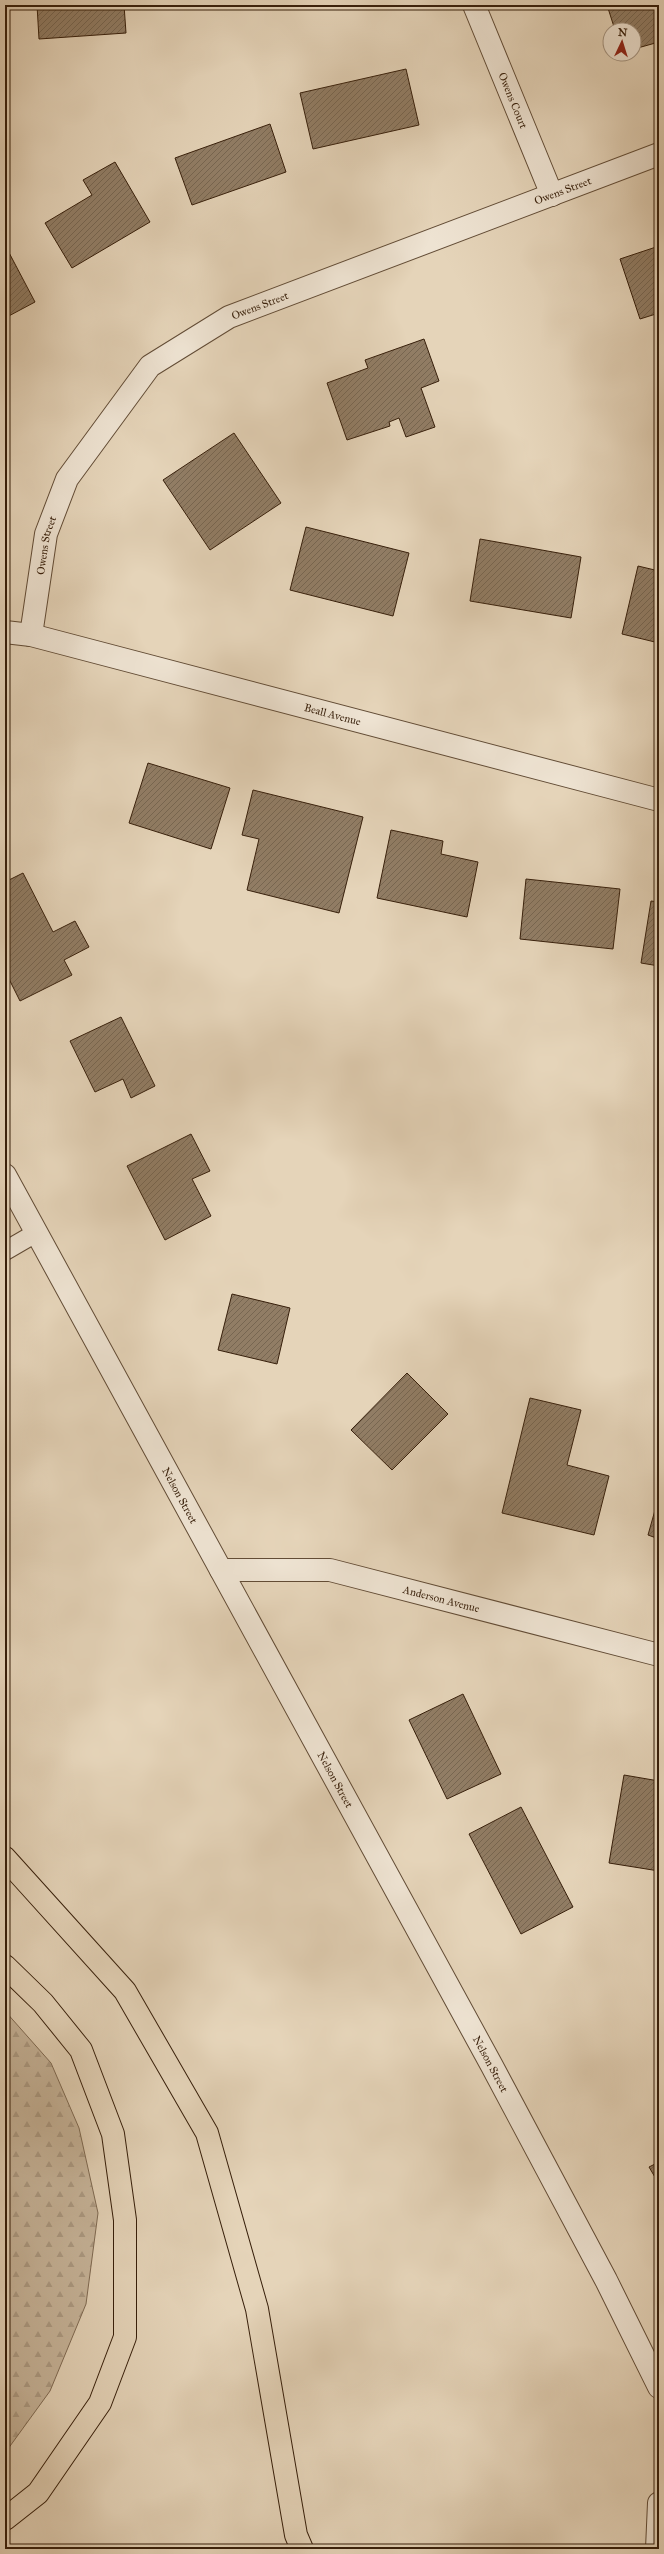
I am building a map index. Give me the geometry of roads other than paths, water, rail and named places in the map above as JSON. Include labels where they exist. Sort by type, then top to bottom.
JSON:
[{"type":"highway","points":[[5,1858],[125,1991],[207,2133],[257,2309],[296,2535],[302,2549]]},
{"type":"highway","points":[[5,1966],[43,2003],[80,2050],[113,2134],[125,2220],[125,2338],[100,2403],[38,2493],[5,2519]]},
{"type":"street","name":"Owens Court","points":[[474,5],[552,195]]},
{"type":"street","name":"Owens Street","points":[[31,635],[46,534],[67,479],[150,366],[229,317],[659,154]]},
{"type":"street","name":"Beall Avenue","points":[[5,632],[31,635],[659,800]]},
{"type":"street","name":"Nelson Street","points":[[5,1175],[492,2066],[606,2280],[659,2387]]},
{"type":"street","name":"Anderson Avenue","points":[[221,1570],[330,1570],[659,1655]]},
{"type":"street","points":[[657,2549],[659,2503]]},
{"type":"lane","points":[[5,1251],[36,1233]]}]
